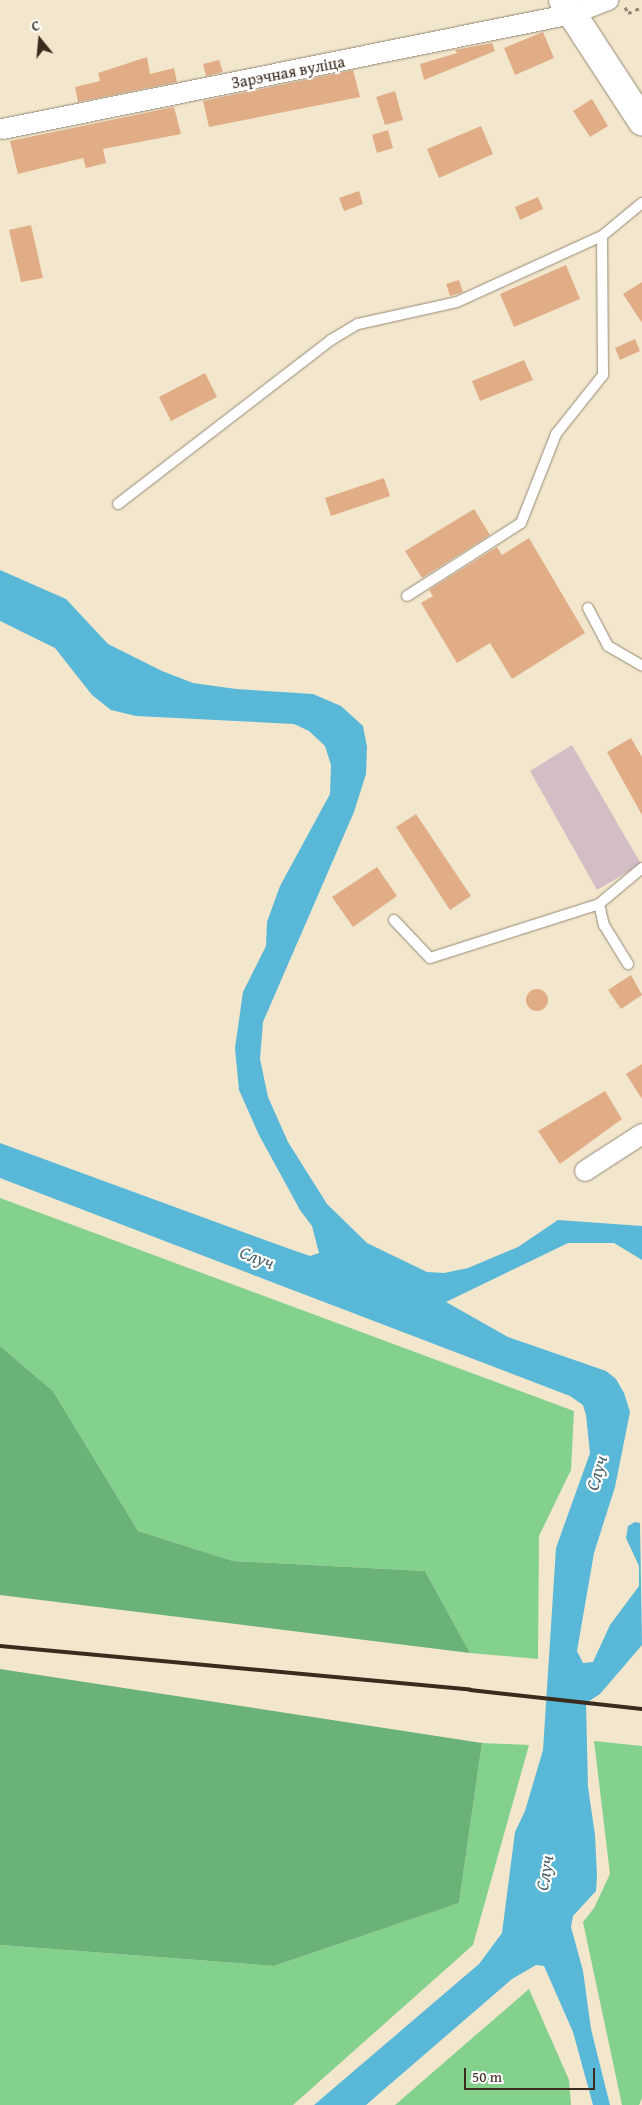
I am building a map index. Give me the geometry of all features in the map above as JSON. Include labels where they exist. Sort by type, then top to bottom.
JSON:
[{"type":"main road","points":[[567,7],[642,121]]},
{"type":"street","name":"Зарэчная вуліца","points":[[4,129],[567,7],[608,0]]},
{"type":"street","points":[[585,1171],[642,1134]]},
{"type":"lane","points":[[118,504],[331,340],[358,324],[457,302],[602,236],[642,202]]},
{"type":"lane","points":[[407,596],[521,523],[556,434],[603,375],[602,236]]},
{"type":"lane","points":[[588,608],[608,646],[642,666]]},
{"type":"lane","points":[[394,920],[430,958],[599,904],[642,868]]},
{"type":"lane","points":[[599,904],[604,925],[628,964]]},
{"type":"path","points":[[628,13],[642,7]]},
{"type":"shaded area","points":[[572,745],[641,864],[597,890],[530,771]]},
{"type":"green space","points":[[0,1198],[574,1411],[571,1470],[539,1536],[538,1659],[470,1653],[425,1571],[233,1561],[138,1531],[53,1391],[0,1346]]},
{"type":"green space","points":[[0,1346],[53,1391],[138,1531],[233,1561],[425,1571],[470,1653],[0,1595]]},
{"type":"green space","points":[[0,1669],[482,1743],[459,1903],[274,1966],[0,1945]]},
{"type":"green space","points":[[594,1741],[642,1746],[642,2098],[639,2105],[622,2105],[583,1922],[594,1908],[610,1874]]},
{"type":"green space","points":[[482,1743],[529,1745],[473,1945],[293,2105],[0,2105],[0,1945],[274,1966],[459,1903]]},
{"type":"green space","points":[[529,1989],[569,2080],[571,2105],[395,2105]]},
{"type":"water","name":"Случ","points":[[0,570],[66,599],[108,644],[162,671],[193,683],[236,689],[313,694],[341,706],[363,726],[367,747],[366,774],[354,812],[263,1022],[260,1059],[268,1097],[288,1142],[327,1204],[367,1243],[427,1272],[444,1273],[468,1268],[518,1247],[558,1220],[642,1226],[642,1260],[614,1243],[568,1243],[446,1302],[508,1337],[606,1371],[616,1379],[624,1393],[630,1412],[615,1487],[594,1553],[577,1651],[583,1663],[593,1662],[610,1625],[639,1586],[639,1566],[626,1538],[628,1526],[635,1522],[640,1523],[642,1645],[600,1694],[586,1703],[588,1787],[595,1835],[596,1891],[573,1916],[571,1927],[583,1971],[591,2029],[610,2105],[593,2105],[573,2032],[544,1966],[536,1965],[512,1979],[366,2105],[314,2105],[479,1964],[502,1933],[515,1832],[525,1811],[543,1750],[556,1548],[590,1453],[586,1415],[583,1405],[570,1396],[0,1178],[0,1143],[310,1256],[319,1253],[312,1226],[300,1210],[259,1135],[239,1090],[235,1048],[243,992],[266,946],[267,922],[280,886],[330,794],[331,765],[325,746],[309,731],[294,724],[136,716],[111,710],[92,695],[55,648],[0,621]]},
{"type":"building","points":[[543,32],[554,58],[515,75],[504,48]]},
{"type":"building","points":[[492,43],[495,51],[424,80],[420,64],[457,53],[455,50]]},
{"type":"building","points":[[147,57],[150,74],[174,68],[177,82],[78,102],[75,87],[100,81],[98,73]]},
{"type":"building","points":[[219,60],[223,72],[206,76],[203,64]]},
{"type":"building","points":[[353,70],[360,97],[209,127],[203,101]]},
{"type":"building","points":[[395,91],[403,120],[385,125],[376,97]]},
{"type":"building","points":[[592,99],[608,126],[590,137],[573,111]]},
{"type":"building","points":[[174,107],[181,134],[103,149],[106,163],[86,168],[83,158],[18,174],[10,141]]},
{"type":"building","points":[[481,126],[493,154],[439,178],[427,149]]},
{"type":"building","points":[[388,130],[393,148],[377,153],[372,135]]},
{"type":"building","points":[[359,191],[363,204],[344,211],[339,198]]},
{"type":"building","points":[[538,197],[543,209],[520,220],[515,207]]},
{"type":"building","points":[[31,225],[43,278],[21,282],[9,230]]},
{"type":"building","points":[[566,265],[580,299],[514,327],[500,294]]},
{"type":"building","points":[[459,280],[463,292],[450,296],[446,284]]},
{"type":"building","points":[[642,282],[642,323],[623,294]]},
{"type":"building","points":[[635,339],[640,351],[620,360],[615,348]]},
{"type":"building","points":[[524,360],[533,380],[480,401],[472,381]]},
{"type":"building","points":[[205,373],[217,397],[171,421],[159,397]]},
{"type":"building","points":[[384,478],[390,496],[331,516],[325,498]]},
{"type":"building","points":[[474,509],[490,535],[422,578],[405,551]]},
{"type":"building","points":[[529,538],[585,633],[512,679],[490,643],[457,663],[421,603],[433,596],[429,590],[497,547],[502,555]]},
{"type":"building","points":[[631,738],[642,757],[642,815],[607,752]]},
{"type":"building","points":[[416,814],[471,896],[450,910],[396,827]]},
{"type":"building","points":[[377,867],[397,896],[353,927],[332,897]]},
{"type":"building","points":[[631,975],[642,995],[621,1009],[608,990]]},
{"type":"building","points":[[537,989],[545,992],[548,1000],[545,1008],[537,1011],[529,1008],[526,1000],[529,992]]},
{"type":"building","points":[[642,1064],[642,1099],[626,1074]]},
{"type":"building","points":[[605,1091],[622,1119],[560,1164],[538,1131]]},
{"type":"railway","points":[[0,1646],[470,1690],[642,1709]]}]
